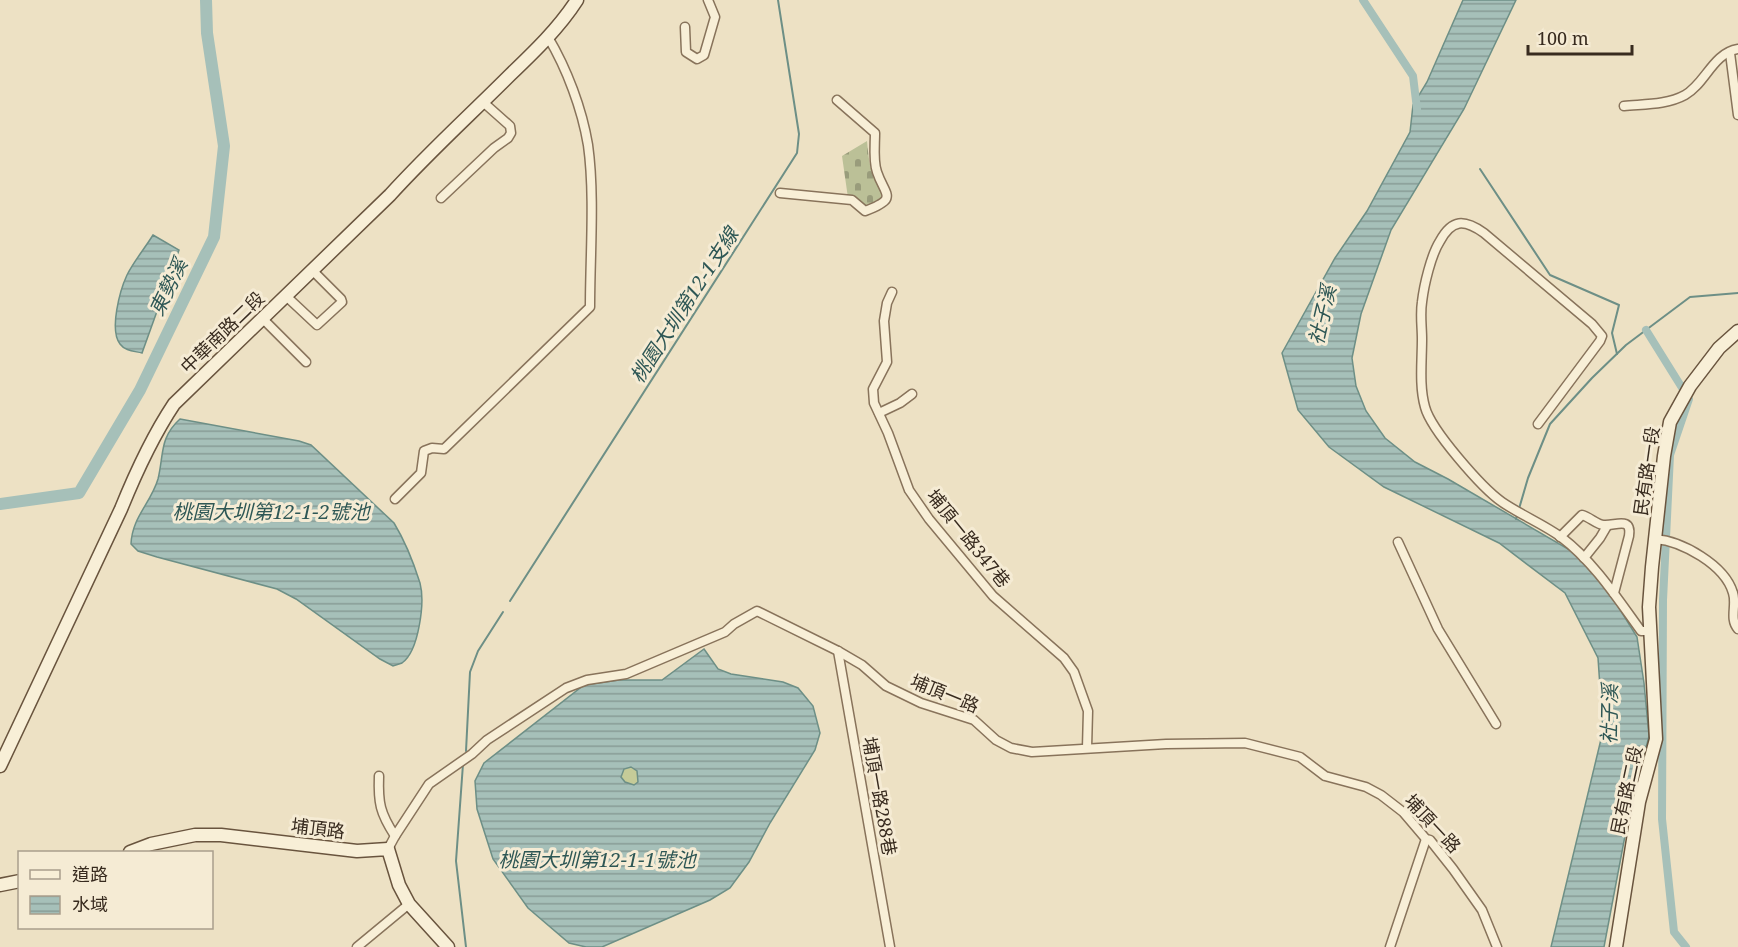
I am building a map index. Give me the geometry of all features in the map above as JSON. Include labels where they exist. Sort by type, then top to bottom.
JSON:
[{"type":"street","name":"中華南路二段","points":[[0,766],[158,428],[179,398],[263,319],[548,37],[577,0]]},
{"type":"street","points":[[685,27],[686,52],[697,59],[704,55],[715,17],[708,0]]},
{"type":"street","points":[[395,499],[421,473],[424,451],[432,448],[444,449],[590,307],[588,146],[578,106],[548,37]]},
{"type":"street","points":[[1624,106],[1664,102],[1685,95],[1716,61],[1734,51],[1738,115]]},
{"type":"street","points":[[780,193],[852,200],[866,211],[884,202],[886,189],[876,171],[875,133],[837,100]]},
{"type":"street","points":[[441,198],[511,133],[510,126],[483,102]]},
{"type":"street","points":[[1538,424],[1602,336],[1592,324],[1484,232],[1462,222],[1453,225],[1444,233],[1436,247],[1422,303],[1422,395],[1427,414],[1480,483],[1510,508],[1560,537],[1584,558],[1614,593],[1641,631],[1650,631]]},
{"type":"street","points":[[286,296],[316,325],[342,302],[312,270]]},
{"type":"street","name":"埔頂一路347巷","points":[[892,292],[887,303],[884,321],[887,362],[873,389],[874,403],[909,490],[929,519],[993,596],[1064,658],[1074,672],[1088,711],[1087,748]]},
{"type":"street","points":[[263,319],[306,362]]},
{"type":"street","name":"民有路一段","points":[[1652,567],[1662,540],[1664,456],[1670,422],[1686,394],[1719,348],[1738,330]]},
{"type":"street","points":[[879,413],[900,403],[912,394]]},
{"type":"street","points":[[1560,537],[1580,516],[1587,516],[1607,526],[1622,523],[1627,525],[1630,530],[1614,593]]},
{"type":"street","points":[[1584,558],[1607,526]]},
{"type":"street","points":[[1662,540],[1699,554],[1721,573],[1734,594],[1734,623],[1738,629]]},
{"type":"street","points":[[1398,542],[1438,629],[1496,724]]},
{"type":"street","name":"民有路二段","points":[[1616,947],[1640,802],[1656,739],[1650,631],[1652,567]]},
{"type":"street","name":"埔頂一路","points":[[388,849],[429,784],[472,754],[487,740],[566,688],[587,680],[626,674],[726,632],[734,624],[757,611],[838,651],[862,665],[886,686],[921,703],[974,720],[996,740],[1011,748],[1032,752],[1166,744],[1245,743],[1300,757],[1325,776],[1366,787],[1403,812],[1454,869],[1482,910],[1497,947]]},
{"type":"street","name":"埔頂一路288巷","points":[[838,651],[890,947]]},
{"type":"street","points":[[380,777],[378,800],[385,822],[395,836]]},
{"type":"street","name":"埔頂路","points":[[133,851],[152,844],[203,835],[253,838],[357,851],[388,849]]},
{"type":"street","points":[[1390,947],[1426,838]]},
{"type":"street","points":[[388,849],[399,885],[409,904],[448,947]]},
{"type":"street","points":[[0,885],[18,881]]},
{"type":"street","points":[[357,947],[409,904]]},
{"type":"green space","points":[[867,141],[871,169],[882,196],[876,203],[863,206],[848,198],[842,156]]},
{"type":"green space","points":[[631,767],[637,771],[638,782],[634,785],[625,782],[620,777],[624,769]]},
{"type":"water","points":[[1463,0],[1516,0],[1464,109],[1391,230],[1361,314],[1352,358],[1356,386],[1366,411],[1385,438],[1415,462],[1575,553],[1611,595],[1637,637],[1649,736],[1628,820],[1604,947],[1551,947],[1603,731],[1598,658],[1565,593],[1499,543],[1384,487],[1329,447],[1298,410],[1282,353],[1335,258],[1367,211],[1410,132],[1413,105],[1427,82]]},
{"type":"water","points":[[153,235],[179,250],[142,353],[122,346],[115,329],[121,290],[127,275]]},
{"type":"water","name":"桃園大圳第12-1-2號池","points":[[180,419],[311,445],[394,523],[412,560],[420,583],[422,602],[413,648],[402,663],[393,666],[380,659],[296,599],[277,589],[157,557],[138,551],[131,544],[138,518],[158,479],[165,440]]},
{"type":"water","name":"桃園大圳第12-1-1號池","points":[[704,649],[718,669],[731,674],[783,682],[798,688],[813,706],[820,733],[815,750],[749,862],[730,888],[710,900],[602,947],[586,947],[569,943],[528,908],[493,859],[477,809],[475,781],[484,763],[584,685],[619,680],[662,680]],"holes":[[[631,767],[637,771],[638,782],[634,785],[625,782],[621,777],[624,769]]]},
{"type":"waterway","name":"東勢溪","points":[[0,504],[79,493],[140,390],[214,237],[224,146],[207,33],[206,0]]},
{"type":"waterway","name":"桃園大圳第12-1支線","points":[[510,601],[797,153],[799,134],[778,0]]},
{"type":"waterway","points":[[1363,0],[1413,76],[1417,109]]},
{"type":"waterway","points":[[1480,169],[1550,275],[1619,305],[1612,333],[1617,354]]},
{"type":"waterway","name":"社子溪","points":[[1516,519],[1528,478],[1550,424],[1592,378],[1626,345],[1690,297],[1738,293]]},
{"type":"waterway","points":[[1646,330],[1689,399],[1670,455],[1663,600],[1662,819],[1674,932],[1686,947]]},
{"type":"waterway","name":"桃園大圳第12-1支線","points":[[466,751],[470,672],[478,651],[503,612]]},
{"type":"waterway","name":"桃園大圳第12-1支線","points":[[463,764],[456,861],[466,947]]}]
